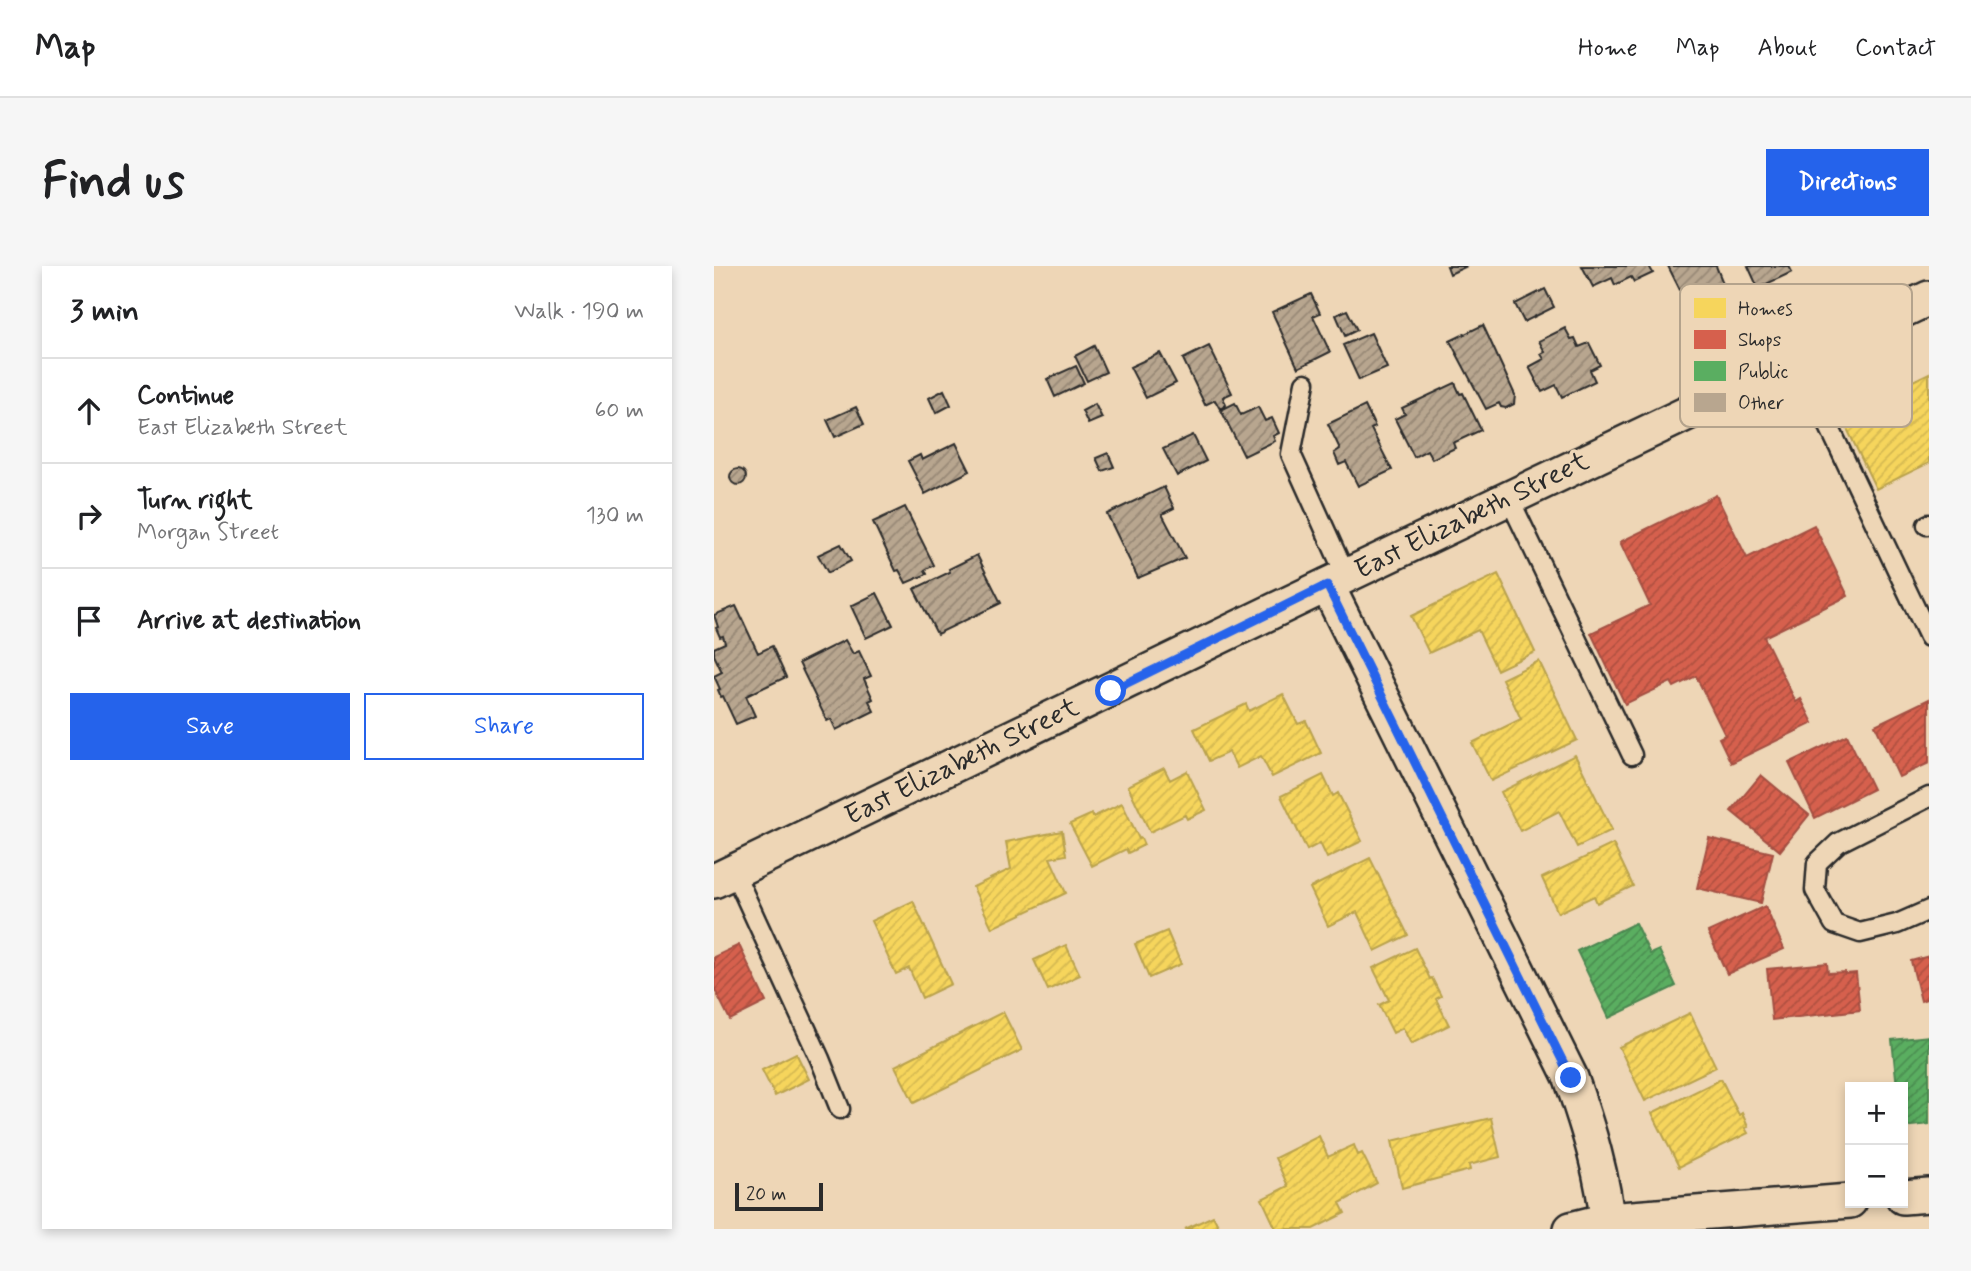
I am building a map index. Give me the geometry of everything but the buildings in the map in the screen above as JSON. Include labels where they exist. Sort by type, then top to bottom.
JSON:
[{"type":"street","name":"East Elizabeth Street","points":[[1912,306],[1929,298]]},
{"type":"street","name":"East Elizabeth Street","points":[[724,877],[1680,417]]},
{"type":"street","points":[[1337,581],[1571,1078],[1595,1155],[1608,1224]]},
{"type":"street","points":[[1908,1197],[1929,1195]]},
{"type":"street","points":[[1571,1229],[1845,1201]]},
{"type":"lane","points":[[1304,383],[1291,454],[1337,581]]},
{"type":"lane","points":[[1829,427],[1929,637]]},
{"type":"lane","points":[[1509,498],[1632,755]]},
{"type":"lane","points":[[1929,797],[1838,843],[1817,863],[1815,890],[1834,923],[1860,933],[1897,924],[1929,910]]},
{"type":"lane","points":[[724,877],[820,1059],[840,1109]]},
{"type":"route","points":[[1111,691],[1327,585],[1571,1078]]}]
